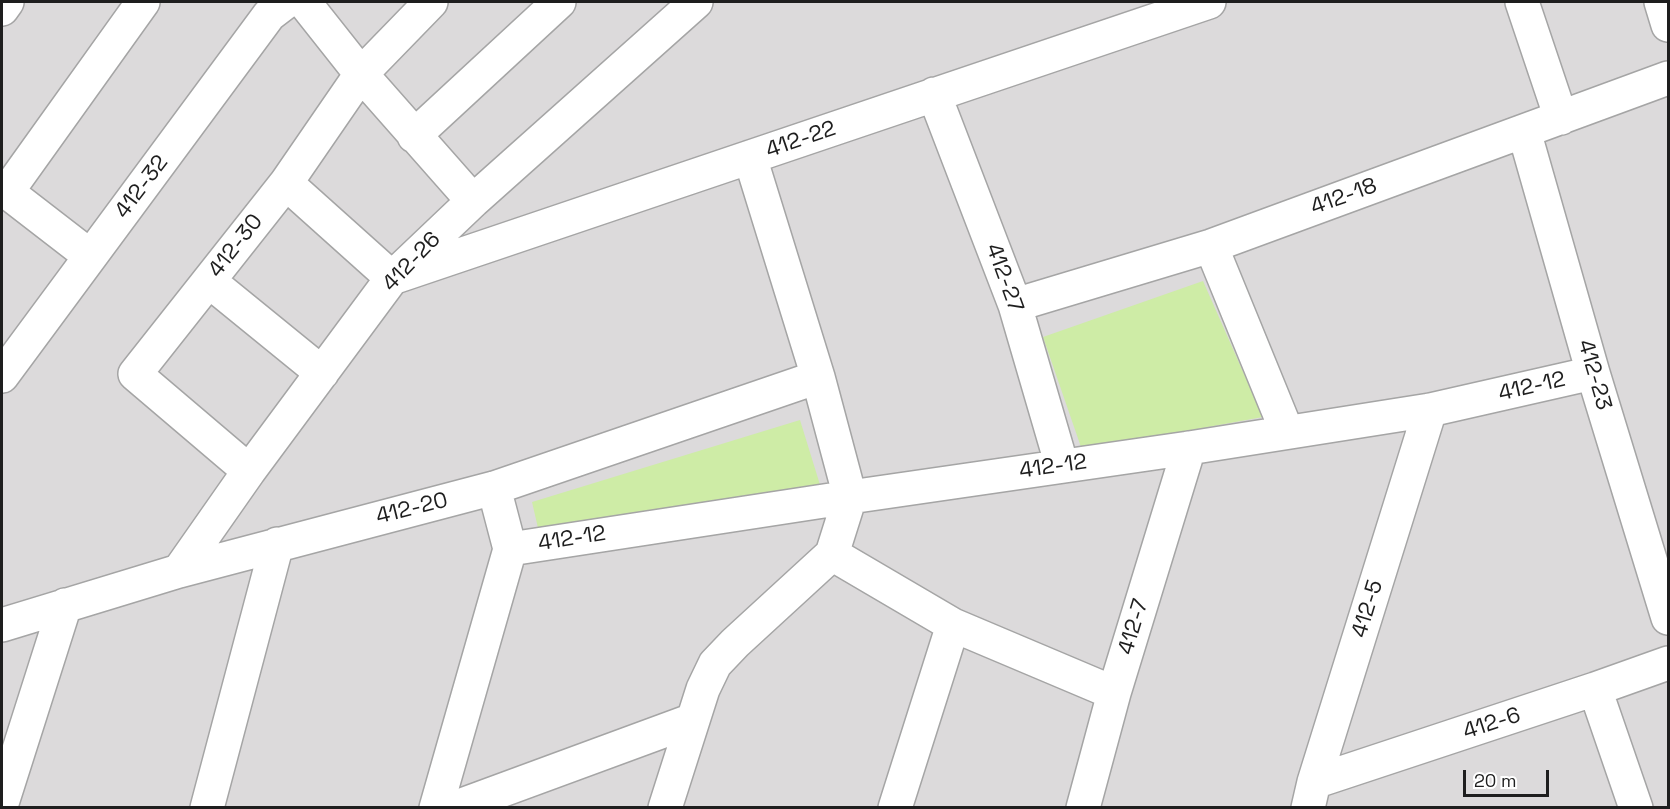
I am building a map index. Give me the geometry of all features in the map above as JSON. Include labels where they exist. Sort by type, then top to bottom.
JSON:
[{"type":"street","points":[[2,9],[7,2]]},
{"type":"street","points":[[90,256],[4,190],[143,2]]},
{"type":"street","name":"412-32","points":[[2,376],[269,15],[286,2]]},
{"type":"street","points":[[304,2],[361,74],[473,201]]},
{"type":"street","name":"412-30","points":[[249,471],[135,374],[286,183],[361,74],[431,2]]},
{"type":"street","points":[[414,136],[559,2]]},
{"type":"street","name":"412-26","points":[[179,570],[392,278],[473,201],[696,2]]},
{"type":"street","name":"412-22","points":[[392,278],[1209,2]]},
{"type":"street","points":[[1522,2],[1561,118]]},
{"type":"street","points":[[1661,2],[1668,25]]},
{"type":"street","name":"412-18","points":[[1015,305],[1211,246],[1668,78]]},
{"type":"street","name":"412-27","points":[[934,94],[1015,305],[1062,466]]},
{"type":"street","name":"412-23","points":[[1524,131],[1593,374],[1668,618]]},
{"type":"street","points":[[665,807],[702,689],[715,664],[832,554],[850,497],[818,377],[750,157]]},
{"type":"street","points":[[286,183],[392,278]]},
{"type":"street","points":[[1211,246],[1287,432]]},
{"type":"street","points":[[209,281],[322,373]]},
{"type":"street","name":"412-12","points":[[510,549],[1430,410],[1593,374]]},
{"type":"street","name":"412-20","points":[[2,624],[179,570],[494,488],[818,377]]},
{"type":"street","name":"412-5","points":[[1311,795],[1430,410]]},
{"type":"street","name":"412-7","points":[[1083,807],[1114,693],[1189,448]]},
{"type":"street","points":[[436,807],[510,549],[494,488]]},
{"type":"street","points":[[207,807],[277,544]]},
{"type":"street","points":[[832,554],[953,625],[1114,693]]},
{"type":"street","points":[[2,803],[65,605]]},
{"type":"street","points":[[896,807],[953,625]]},
{"type":"street","name":"412-6","points":[[1311,795],[1668,663]]},
{"type":"street","points":[[1596,689],[1635,807]]},
{"type":"street","points":[[454,807],[693,720]]},
{"type":"shaded area","points":[[2,2],[1668,2],[1668,807],[2,807]]},
{"type":"green space","points":[[1203,281],[1263,417],[1082,450],[1043,337]]},
{"type":"green space","points":[[800,420],[821,488],[538,528],[532,502]]}]
